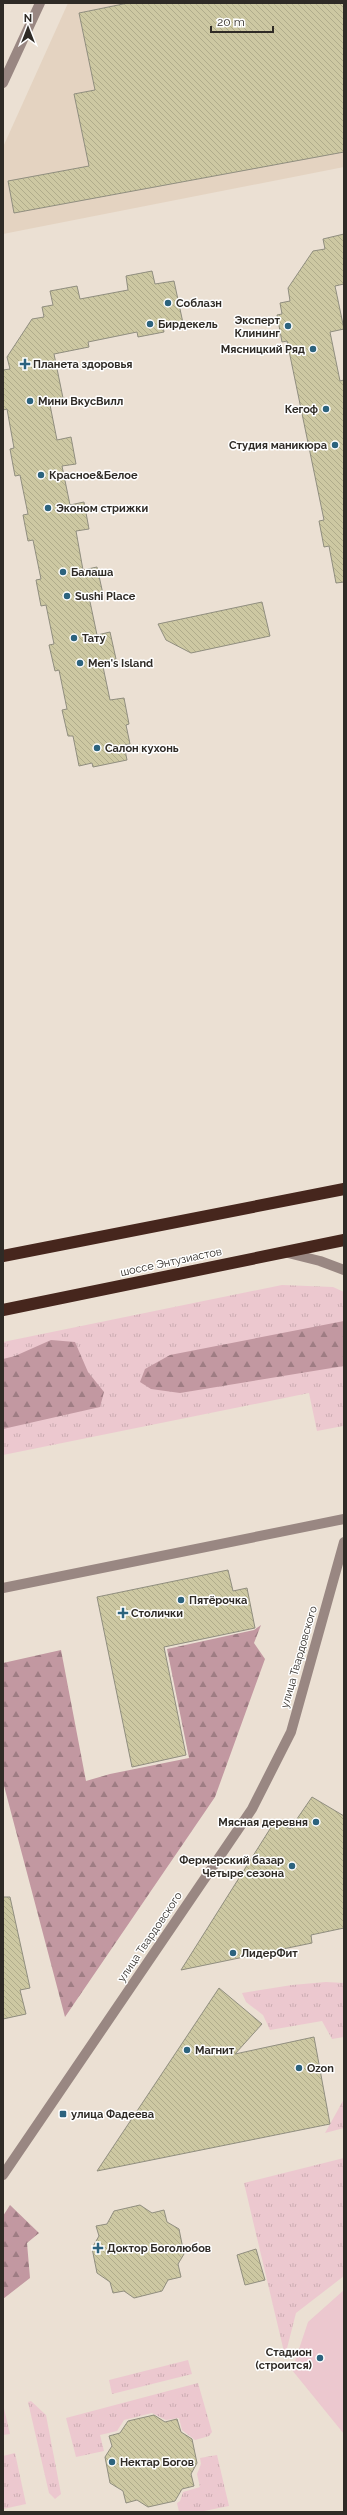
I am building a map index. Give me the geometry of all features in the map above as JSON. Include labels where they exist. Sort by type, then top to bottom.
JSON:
[{"type":"highway","points":[[3,1256],[344,1189]]},
{"type":"highway","name":"шоссе Энтузиастов","points":[[3,1310],[344,1240]]},
{"type":"street","points":[[3,83],[40,3]]},
{"type":"street","points":[[282,1252],[320,1261],[344,1270]]},
{"type":"street","points":[[3,1588],[344,1519]]},
{"type":"street","name":"улица Твардовского","points":[[3,2175],[252,1809],[291,1732],[344,1542]]},
{"type":"shaded area","points":[[68,3],[344,3],[344,167],[3,234],[3,147]]},
{"type":"green space","points":[[282,1285],[333,1287],[344,1292],[343,1426],[317,1431],[309,1393],[3,1455],[3,1342]]},
{"type":"green space","points":[[344,1321],[344,1366],[180,1393],[151,1389],[140,1382],[145,1369],[170,1355]]},
{"type":"green space","points":[[51,1340],[75,1342],[88,1372],[104,1392],[100,1407],[3,1429],[3,1359],[15,1356]]},
{"type":"green space","points":[[261,1625],[254,1643],[265,1659],[215,1797],[65,2017],[3,1782],[3,1663],[61,1650],[86,1781],[110,1774],[189,1758],[167,1649],[254,1630]]},
{"type":"green space","points":[[326,1982],[344,1983],[344,2037],[332,2039],[322,2021],[270,2030],[263,2015],[246,2002],[242,1993],[292,1985]]},
{"type":"green space","points":[[344,2099],[344,2128],[325,2133]]},
{"type":"green space","points":[[344,2158],[344,2276],[296,2313],[285,2356],[244,2183]]},
{"type":"green space","points":[[10,2205],[39,2233],[27,2243],[30,2278],[3,2299],[3,2216]]},
{"type":"green space","name":"Стадион (строится)","points":[[344,2290],[344,2434],[292,2370],[308,2322]]},
{"type":"green space","points":[[188,2360],[192,2374],[112,2394],[109,2380]]},
{"type":"green space","points":[[198,2383],[212,2432],[209,2436],[195,2440],[182,2430],[179,2418],[166,2420],[152,2413],[124,2420],[117,2431],[100,2435],[104,2451],[76,2457],[66,2418]]},
{"type":"green space","points":[[31,2401],[46,2415],[61,2494],[55,2499],[49,2493],[28,2402]]},
{"type":"green space","points":[[3,2404],[10,2434],[3,2435]]},
{"type":"green space","points":[[15,2453],[26,2504],[3,2509],[3,2456]]},
{"type":"green space","points":[[217,2455],[229,2506],[199,2512],[179,2512],[177,2503],[180,2501],[183,2492],[200,2487],[197,2474],[201,2464],[200,2458]]},
{"type":"building","points":[[128,3],[344,3],[344,152],[14,213],[8,181],[89,166],[74,94],[95,90],[79,13]]},
{"type":"building","points":[[344,234],[344,284],[335,286],[344,329],[330,332],[340,381],[344,380],[344,582],[336,583],[329,546],[324,547],[319,521],[324,520],[287,341],[282,342],[277,315],[282,314],[280,303],[290,301],[288,288],[313,251],[325,249],[323,239]]},
{"type":"building","points":[[152,271],[155,284],[174,281],[183,323],[163,327],[164,332],[138,337],[137,332],[88,342],[89,347],[54,354],[63,398],[49,400],[57,440],[71,437],[76,464],[62,466],[70,505],[84,502],[89,529],[76,531],[83,570],[97,567],[103,594],[89,597],[97,635],[110,632],[116,659],[102,662],[110,700],[124,698],[129,724],[126,725],[130,744],[124,745],[127,760],[93,767],[92,763],[79,766],[73,736],[68,736],[62,710],[67,709],[59,670],[55,671],[49,645],[54,644],[46,605],[41,606],[36,580],[41,579],[33,540],[28,541],[23,515],[28,514],[20,475],[15,476],[10,449],[14,448],[7,409],[3,410],[3,370],[10,369],[7,357],[32,319],[44,317],[42,307],[53,305],[50,291],[77,286],[80,299],[128,290],[126,276]]},
{"type":"building","points":[[262,602],[270,636],[191,653],[166,640],[158,624]]},
{"type":"building","points":[[228,1570],[233,1591],[247,1588],[255,1628],[164,1647],[186,1755],[132,1767],[97,1597]]},
{"type":"building","points":[[312,1797],[344,1816],[344,1928],[311,1935],[312,1943],[181,1970],[275,1821],[290,1829]]},
{"type":"building","points":[[3,1897],[10,1897],[30,1988],[20,1990],[26,2014],[3,2019]]},
{"type":"building","points":[[219,1988],[262,2024],[235,2054],[314,2037],[330,2124],[97,2171]]},
{"type":"building","points":[[140,2205],[152,2213],[164,2210],[167,2222],[179,2229],[184,2254],[178,2264],[181,2277],[168,2280],[162,2291],[134,2298],[124,2291],[113,2293],[110,2282],[97,2273],[92,2248],[99,2236],[96,2226],[107,2224],[114,2211]]},
{"type":"building","points":[[256,2249],[265,2280],[245,2285],[237,2255]]},
{"type":"building","points":[[154,2415],[165,2422],[177,2419],[181,2432],[192,2439],[197,2463],[191,2474],[194,2486],[182,2489],[175,2501],[148,2507],[137,2500],[126,2503],[123,2491],[110,2483],[105,2457],[112,2446],[109,2436],[120,2433],[128,2421]]},
{"type":"place","name":"Соблазн","points":[[168,303]]},
{"type":"place","name":"Бирдекель","points":[[150,324]]},
{"type":"place","name":"Эксперт Клининг","points":[[288,326]]},
{"type":"place","name":"Мясницкий Ряд","points":[[313,349]]},
{"type":"place","name":"Планета здоровья","points":[[25,364]]},
{"type":"place","name":"Мини ВкусВилл","points":[[30,401]]},
{"type":"place","name":"Кегоф","points":[[326,409]]},
{"type":"place","name":"Студия маникюра","points":[[335,445]]},
{"type":"place","name":"Красное&Белое","points":[[41,475]]},
{"type":"place","name":"Эконом стрижки","points":[[48,508]]},
{"type":"place","name":"Балаша","points":[[63,572]]},
{"type":"place","name":"Sushi Place","points":[[67,596]]},
{"type":"place","name":"Тату","points":[[74,638]]},
{"type":"place","name":"Men's Island","points":[[80,663]]},
{"type":"place","name":"Салон кухонь","points":[[97,748]]},
{"type":"place","name":"Пятёрочка","points":[[181,1600]]},
{"type":"place","name":"Столички","points":[[123,1613]]},
{"type":"place","name":"Мясная деревня","points":[[316,1822]]},
{"type":"place","name":"Фермерский базар Четыре сезона","points":[[292,1866]]},
{"type":"place","name":"ЛидерФит","points":[[233,1953]]},
{"type":"place","name":"Магнит","points":[[187,2050]]},
{"type":"place","name":"Ozon","points":[[299,2068]]},
{"type":"place","name":"улица Фадеева","points":[[63,2114]]},
{"type":"place","name":"Доктор Боголюбов","points":[[98,2248]]},
{"type":"place","name":"Стадион (строится)","points":[[320,2358]]},
{"type":"place","name":"Нектар Богов","points":[[112,2462]]}]
